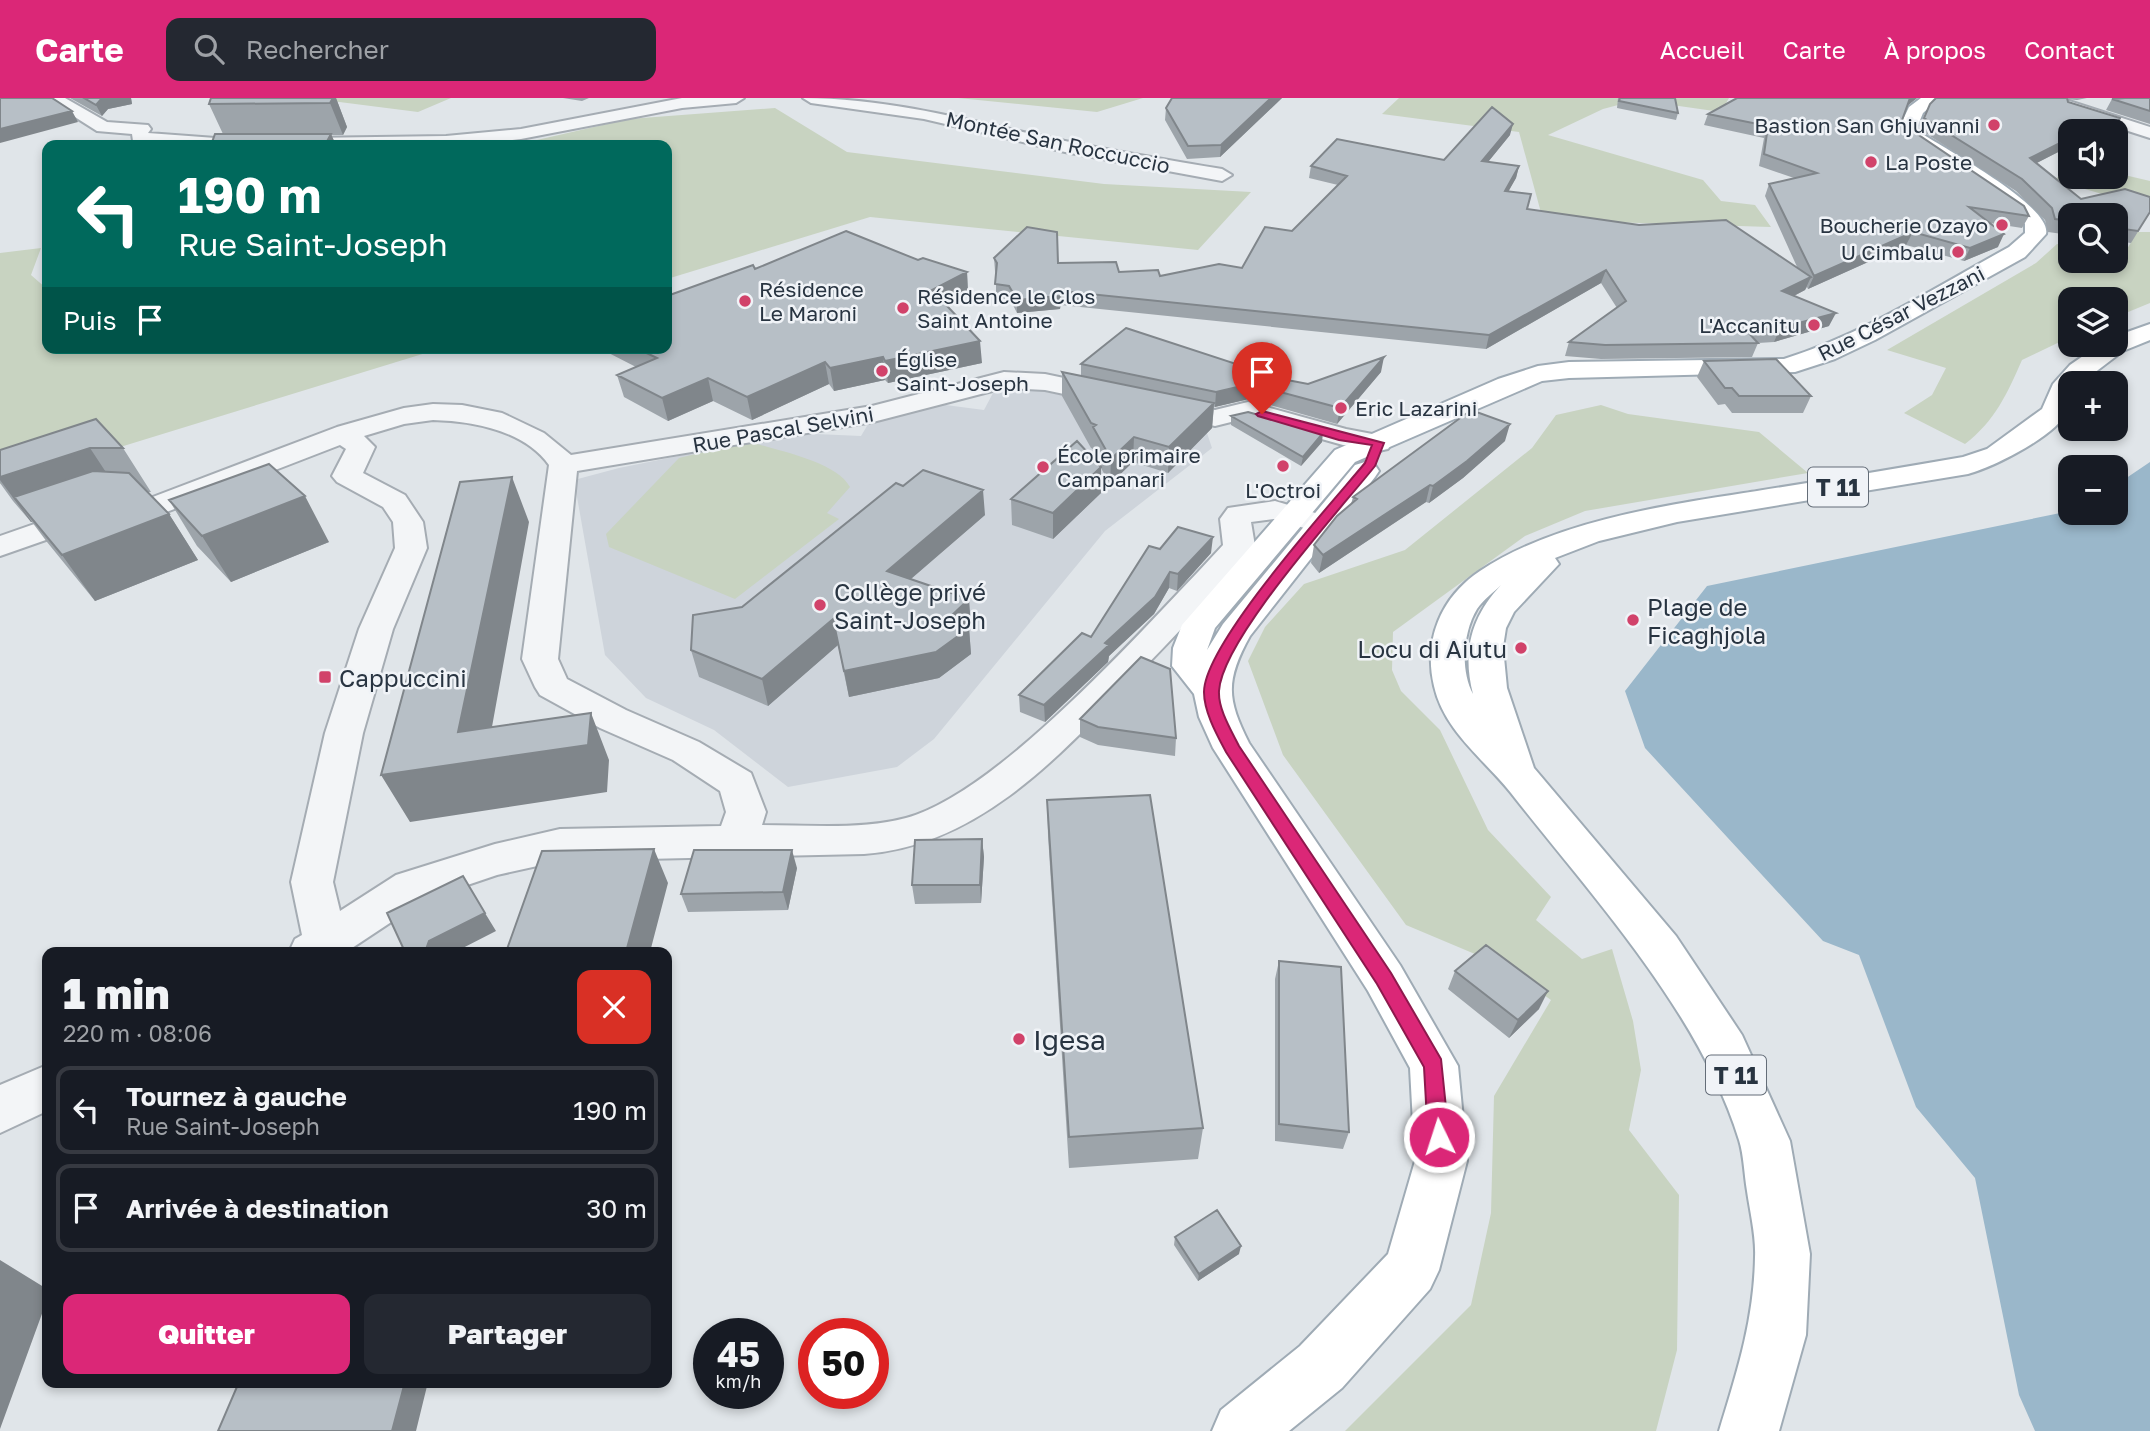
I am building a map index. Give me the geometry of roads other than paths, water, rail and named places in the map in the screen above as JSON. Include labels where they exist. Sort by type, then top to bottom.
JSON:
[{"type":"main road","name":"Rue César Vezzani","points":[[1242,1431],[1321,1367],[1410,1270],[1441,1161],[1434,1066],[1384,978],[1232,748],[1217,717],[1211,691],[1224,651],[1346,456],[1507,384],[1538,374],[1569,370],[1786,367],[1826,354],[1866,335],[2017,252],[2035,237],[2038,229],[2034,218],[2018,204],[1906,132],[1915,111],[1931,98]]},
{"type":"main road","name":"T 11","points":[[2128,340],[2150,331]]},
{"type":"main road","name":"T 11","points":[[1749,1431],[1777,1335],[1783,1255],[1765,1141],[1725,1050],[1660,949],[1520,778],[1492,697],[1486,658],[1487,639],[1496,612],[1517,587],[1562,546],[1619,525],[1968,465],[1997,455],[2053,413],[2073,377],[2100,357]]},
{"type":"street","points":[[53,98],[103,127],[140,137]]},
{"type":"street","points":[[411,140],[484,138],[552,128],[684,102],[736,98]]},
{"type":"street","name":"Montée San Roccuccio","points":[[811,98],[924,114],[1065,147],[1222,175]]},
{"type":"street","points":[[2150,117],[2099,100],[2064,103],[2150,134]]},
{"type":"street","points":[[124,108],[140,137]]},
{"type":"street","name":"Rue Pascal Selvini","points":[[563,466],[873,414],[1004,380],[1045,382],[1215,418],[1248,410],[1343,437],[1378,443]]},
{"type":"street","points":[[0,547],[120,505],[153,507],[389,417],[447,412],[480,416],[528,435],[558,455],[563,466],[540,659],[553,687],[612,719],[686,751],[737,783],[746,812],[737,841]]},
{"type":"street","points":[[318,947],[312,882],[344,733],[376,629],[411,548],[408,522],[394,501],[347,476],[361,447],[343,434]]},
{"type":"street","points":[[320,947],[411,887],[495,860],[560,845],[888,837],[931,825],[985,794],[1048,745],[1203,588],[1239,546],[1236,519],[1239,514],[1275,510],[1307,520]]},
{"type":"street","points":[[0,1110],[42,1089]]},
{"type":"water","points":[[2150,462],[2150,1431],[2035,1431],[2019,1395],[1975,1178],[1916,1107],[1859,955],[1823,941],[1645,748],[1625,691],[1707,586],[2058,513],[2058,525],[2128,525],[2128,477]]},
{"type":"place","name":"Bastion San Ghjuvanni","points":[[1994,125]]},
{"type":"place","name":"La Poste","points":[[1871,162]]},
{"type":"place","name":"Boucherie Ozayo","points":[[2002,225]]},
{"type":"place","name":"U Cimbalu","points":[[1958,252]]},
{"type":"place","name":"Résidence Le Maroni","points":[[745,301]]},
{"type":"place","name":"Résidence le Clos Saint Antoine","points":[[903,308]]},
{"type":"place","name":"L'Accanitu","points":[[1814,325]]},
{"type":"place","name":"Église Saint-Joseph","points":[[882,371]]},
{"type":"place","name":"Eric Lazarini","points":[[1341,408]]},
{"type":"place","name":"L'Octroi","points":[[1283,466]]},
{"type":"place","name":"École primaire Campanari","points":[[1043,467]]},
{"type":"place","name":"Collège privé Saint-Joseph","points":[[820,605]]},
{"type":"place","name":"Plage de Ficaghjola","points":[[1633,620]]},
{"type":"place","name":"Locu di Aiutu","points":[[1521,648]]},
{"type":"place","name":"Cappuccini","points":[[325,677]]},
{"type":"place","name":"Igesa","points":[[1019,1039]]}]
